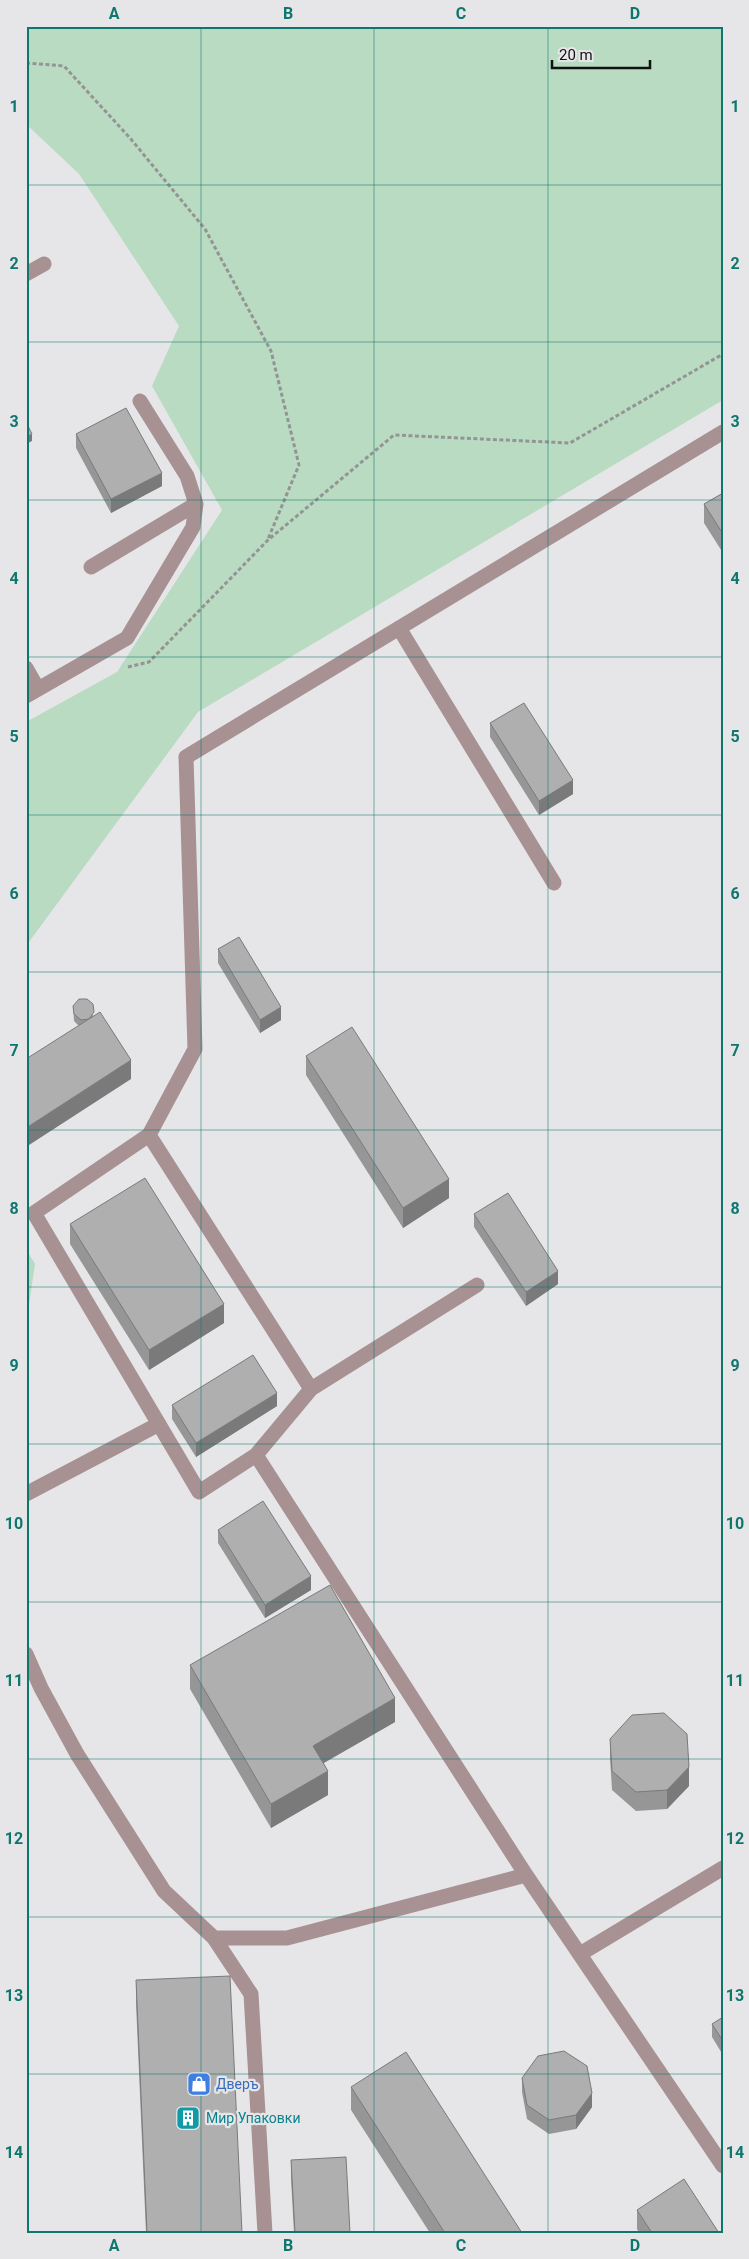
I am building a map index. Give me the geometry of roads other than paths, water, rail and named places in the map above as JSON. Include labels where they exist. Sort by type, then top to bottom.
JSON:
[{"type":"lane","points":[[26,274],[44,264]]},
{"type":"lane","points":[[26,668],[32,693],[126,638],[193,527],[196,504],[187,476],[140,401]]},
{"type":"lane","points":[[477,1285],[311,1389],[256,1455],[200,1492],[34,1213],[149,1135],[195,1048],[186,757],[723,432]]},
{"type":"lane","points":[[91,567],[196,504]]},
{"type":"lane","points":[[399,628],[554,883]]},
{"type":"lane","points":[[149,1135],[311,1389]]},
{"type":"lane","points":[[26,1494],[159,1424]]},
{"type":"lane","points":[[256,1455],[526,1875],[723,2166]]},
{"type":"lane","points":[[26,1654],[45,1695],[73,1747],[164,1892],[214,1938],[251,1994],[264,2233]]},
{"type":"lane","points":[[580,1954],[723,1868]]},
{"type":"lane","points":[[214,1938],[287,1938],[526,1875]]},
{"type":"place","name":"Дверъ","points":[[199,2084]]},
{"type":"place","name":"Мир Упаковки","points":[[188,2118]]}]
